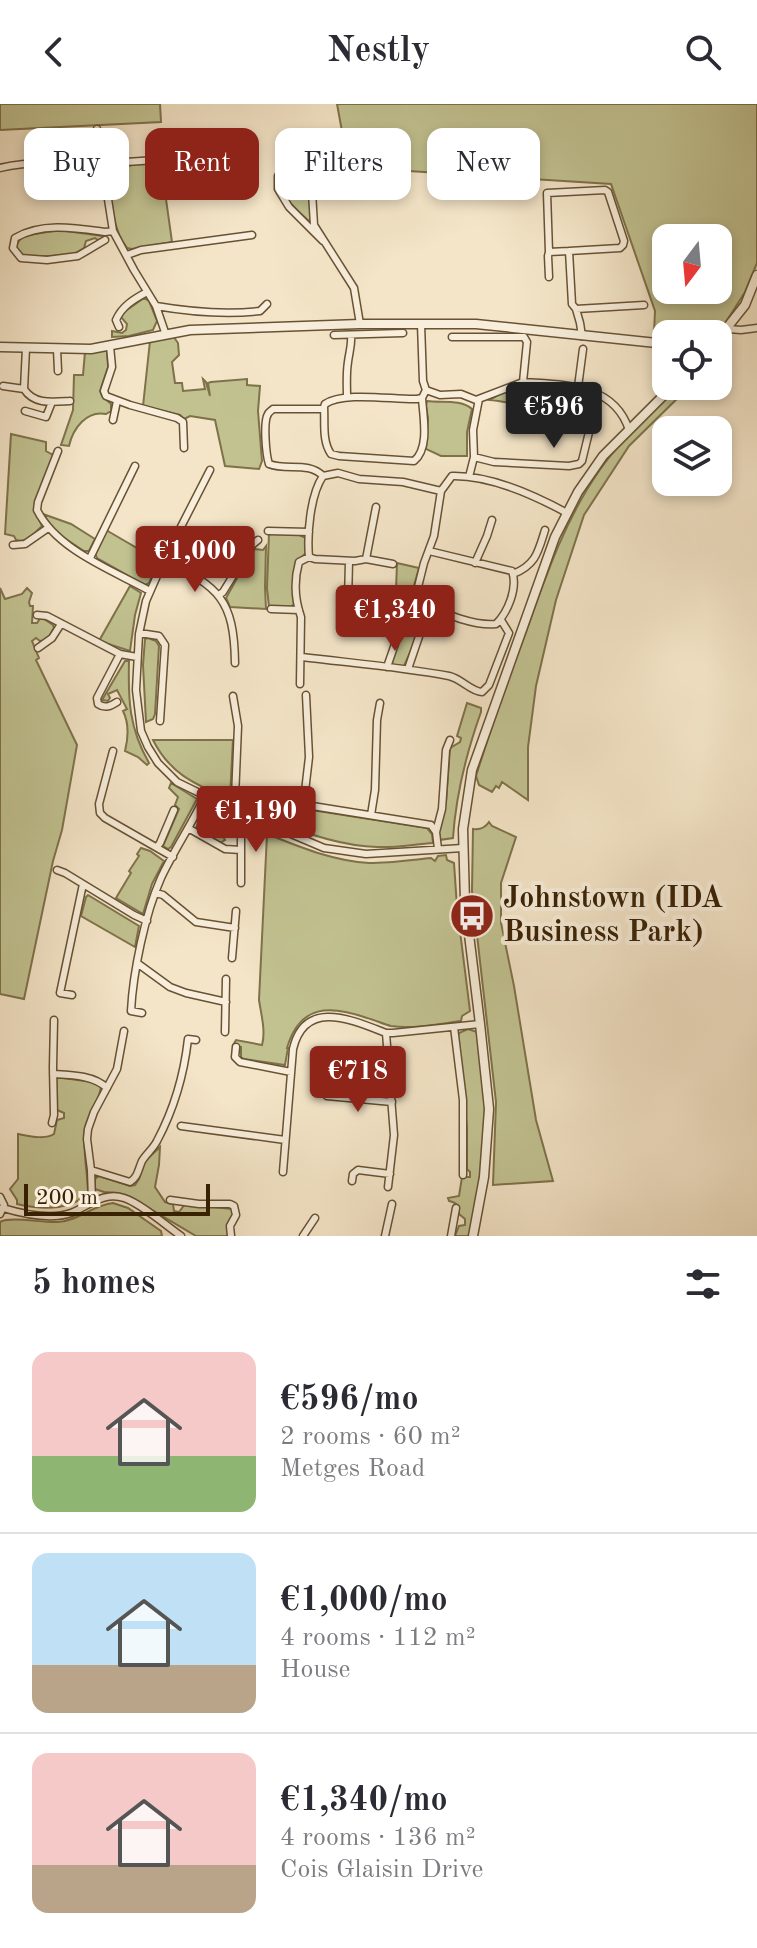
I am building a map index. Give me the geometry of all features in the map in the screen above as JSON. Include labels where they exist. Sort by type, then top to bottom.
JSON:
[{"type":"street","points":[[0,168],[24,164]]},
{"type":"street","points":[[323,241],[289,207],[278,189],[278,176],[285,168],[296,168],[312,192],[314,225],[354,288],[360,324]]},
{"type":"street","points":[[549,252],[620,248],[623,245],[608,192],[547,193],[549,277]]},
{"type":"street","points":[[108,200],[113,231],[156,306],[166,335]]},
{"type":"street","points":[[105,240],[78,256],[47,260],[21,258],[13,248],[15,238],[24,232],[49,227],[113,231]]},
{"type":"street","points":[[127,255],[141,250],[252,235]]},
{"type":"street","points":[[569,251],[572,304],[582,336]]},
{"type":"street","points":[[732,323],[745,305],[757,275]]},
{"type":"street","points":[[119,327],[116,320],[119,313],[147,292]]},
{"type":"street","points":[[156,306],[205,314],[260,311],[267,304]]},
{"type":"street","points":[[576,309],[644,305]]},
{"type":"street","points":[[0,347],[91,349],[190,330],[360,324],[476,324],[652,343]]},
{"type":"street","points":[[421,324],[426,390],[422,398],[424,418],[420,456],[414,461],[331,454],[325,443],[324,409],[330,400],[347,397],[422,398]]},
{"type":"street","points":[[732,329],[757,328]]},
{"type":"street","points":[[334,335],[403,333]]},
{"type":"street","points":[[347,397],[346,374],[351,335]]},
{"type":"street","points":[[497,347],[498,336]]},
{"type":"street","points":[[452,337],[524,337],[527,342],[523,382]]},
{"type":"street","points":[[110,346],[112,367],[104,391],[106,396],[183,422],[184,448]]},
{"type":"street","points":[[26,348],[24,389],[32,399],[70,401]]},
{"type":"street","points":[[57,349],[58,371]]},
{"type":"street","points":[[578,387],[583,349]]},
{"type":"street","points":[[426,390],[440,395],[461,394],[479,399],[523,382],[585,388],[615,406],[629,430]]},
{"type":"street","points":[[513,406],[539,406],[547,384]]},
{"type":"street","points":[[3,386],[24,389]]},
{"type":"street","points":[[474,457],[524,464],[579,464],[598,395]]},
{"type":"street","points":[[469,477],[474,457],[473,430],[479,399]]},
{"type":"street","points":[[473,1236],[484,1177],[489,1109],[465,902],[463,829],[472,770],[550,550],[567,513],[603,456],[659,400]]},
{"type":"street","points":[[113,420],[117,401]]},
{"type":"street","points":[[25,411],[46,417],[52,402]]},
{"type":"street","points":[[323,476],[315,469],[274,467],[269,464],[266,455],[266,418],[273,409],[324,409]]},
{"type":"street","points":[[58,451],[38,502],[37,510],[48,528],[74,549],[150,591]]},
{"type":"street","points":[[90,558],[135,466]]},
{"type":"street","points":[[210,470],[150,591],[139,634],[139,724],[158,763],[172,778],[205,796],[324,848],[366,854],[463,848]]},
{"type":"street","points":[[309,557],[309,532],[323,476],[338,473],[441,491]]},
{"type":"street","points":[[417,591],[434,536],[441,491],[452,476],[492,482],[567,513]]},
{"type":"street","points":[[366,559],[376,507]]},
{"type":"street","points":[[475,563],[492,520]]},
{"type":"street","points":[[13,545],[25,544],[48,528]]},
{"type":"street","points":[[513,574],[533,562],[545,530]]},
{"type":"street","points":[[268,531],[309,532]]},
{"type":"street","points":[[219,595],[258,540]]},
{"type":"street","points":[[417,591],[440,612],[491,625],[501,620],[512,592],[512,571],[429,551]]},
{"type":"street","points":[[300,684],[301,617],[296,593],[299,562],[309,557],[349,561],[366,559],[393,564]]},
{"type":"street","points":[[164,560],[193,575],[219,595],[233,626],[235,663]]},
{"type":"street","points":[[348,601],[349,561]]},
{"type":"street","points":[[387,667],[395,644],[399,596],[417,591]]},
{"type":"street","points":[[408,669],[428,604]]},
{"type":"street","points":[[271,609],[299,610]]},
{"type":"street","points":[[37,615],[47,616],[120,654],[137,657]]},
{"type":"street","points":[[302,657],[452,677],[482,692],[489,685],[509,633],[501,620]]},
{"type":"street","points":[[38,648],[52,638],[61,624]]},
{"type":"street","points":[[139,634],[159,636],[165,645],[160,721]]},
{"type":"street","points":[[117,702],[103,707],[98,704],[97,698],[120,654]]},
{"type":"street","points":[[306,695],[309,757],[306,805],[431,825],[436,832]]},
{"type":"street","points":[[232,809],[238,726],[233,696]]},
{"type":"street","points":[[371,815],[380,703]]},
{"type":"street","points":[[438,849],[436,832],[442,809],[446,750],[450,740]]},
{"type":"street","points":[[113,751],[99,804],[100,813],[173,857]]},
{"type":"street","points":[[142,1013],[131,1011],[137,963],[147,921],[160,881],[205,796]]},
{"type":"street","points":[[157,847],[174,810]]},
{"type":"street","points":[[241,824],[241,883]]},
{"type":"street","points":[[188,828],[225,849],[241,850]]},
{"type":"street","points":[[57,870],[147,921]]},
{"type":"street","points":[[72,995],[60,993],[83,884]]},
{"type":"street","points":[[156,893],[163,895],[196,922],[235,928]]},
{"type":"street","points":[[232,958],[236,911]]},
{"type":"street","points":[[137,963],[170,987],[226,1002]]},
{"type":"street","points":[[225,1032],[226,979]]},
{"type":"street","points":[[283,1172],[295,1042],[301,1029],[311,1021],[339,1017],[386,1033],[480,1024]]},
{"type":"street","points":[[54,1020],[56,1117]]},
{"type":"street","points":[[454,1027],[463,1100],[463,1175]]},
{"type":"street","points":[[92,1201],[88,1129],[117,1069],[124,1031]]},
{"type":"street","points":[[386,1033],[394,1135],[388,1187]]},
{"type":"street","points":[[91,1170],[130,1182],[135,1179],[143,1160],[157,1143],[177,1094],[185,1067],[188,1039],[196,1040]]},
{"type":"street","points":[[236,1047],[238,1062],[291,1072]]},
{"type":"street","points":[[53,1074],[92,1079],[107,1088]]},
{"type":"street","points":[[327,1096],[392,1102]]},
{"type":"street","points":[[181,1126],[285,1140]]},
{"type":"street","points":[[352,1181],[353,1174],[358,1170],[390,1174]]},
{"type":"street","points":[[0,1197],[3,1201],[2,1211],[56,1215],[70,1213],[107,1196],[125,1198],[172,1233],[181,1236]]},
{"type":"street","points":[[174,1203],[234,1206],[236,1215],[230,1229],[231,1236]]},
{"type":"street","points":[[385,1236],[392,1204]]},
{"type":"street","points":[[451,1236],[456,1208]]},
{"type":"street","points":[[303,1236],[315,1218]]},
{"type":"green space","points":[[0,104],[160,104],[161,122],[0,130]]},
{"type":"green space","points":[[337,104],[757,104],[757,263],[745,292],[727,320],[655,320],[653,304],[732,304],[732,224],[652,224],[652,302],[611,184],[540,179],[540,128],[427,128],[427,172],[411,171],[411,128],[341,128]]},
{"type":"green space","points":[[145,163],[145,200],[166,200],[172,242],[132,249],[122,241],[111,200],[129,200],[129,166]]},
{"type":"green space","points":[[288,200],[310,200],[312,224]]},
{"type":"green space","points":[[59,230],[104,237],[99,241],[95,238],[86,241],[84,248],[72,255],[26,257],[18,251],[16,245],[23,236]]},
{"type":"green space","points":[[144,298],[149,301],[157,321],[153,330],[112,337],[112,331],[122,333],[126,330],[127,324],[121,317],[124,312]]},
{"type":"green space","points":[[173,336],[178,343],[179,355],[172,362],[175,383],[182,383],[183,391],[205,389],[203,379],[210,396],[208,383],[211,382],[247,379],[247,385],[260,386],[258,411],[262,461],[259,469],[225,466],[215,420],[190,416],[184,419],[180,415],[143,406],[150,341]]},
{"type":"green space","points":[[107,350],[108,367],[100,391],[111,404],[111,411],[87,418],[77,427],[69,446],[61,445],[73,410],[74,375],[83,375],[85,352]]},
{"type":"green space","points":[[522,387],[541,389],[541,402],[522,405],[490,400],[504,392]]},
{"type":"green space","points":[[665,400],[676,400],[660,416],[652,416],[652,423],[629,446],[584,515],[556,600],[536,686],[528,747],[528,800],[502,782],[492,792],[479,785],[476,776],[541,590],[566,528],[587,490],[627,437]]},
{"type":"green space","points":[[427,401],[457,403],[472,409],[467,432],[467,456],[441,456],[426,449]]},
{"type":"green space","points":[[11,434],[46,442],[46,451],[53,455],[35,510],[42,526],[24,540],[16,540],[14,536],[5,534]]},
{"type":"green space","points":[[43,514],[71,524],[95,539],[89,551],[84,551],[55,532]]},
{"type":"green space","points":[[106,530],[159,561],[149,583],[145,585],[97,558],[95,553]]},
{"type":"green space","points":[[269,532],[297,534],[306,538],[306,553],[294,570],[294,604],[291,607],[269,607]]},
{"type":"green space","points":[[266,546],[266,609],[230,607],[226,598],[249,557],[255,549],[263,550]]},
{"type":"green space","points":[[397,563],[419,568],[413,589],[396,590]]},
{"type":"green space","points":[[130,586],[141,593],[130,651],[99,641]]},
{"type":"green space","points":[[0,588],[5,599],[22,594],[27,588],[32,593],[29,602],[33,606],[32,623],[37,623],[41,617],[53,625],[47,640],[36,638],[32,641],[39,658],[36,660],[77,745],[62,830],[24,999],[0,994]]},
{"type":"green space","points":[[406,596],[417,598],[425,606],[404,666],[393,665],[400,633],[402,599]]},
{"type":"green space","points":[[145,639],[159,646],[155,714],[153,719],[146,722],[143,665]]},
{"type":"green space","points":[[125,661],[129,661],[134,726],[149,763],[147,765],[125,751],[127,731],[123,711],[127,709],[117,690],[108,694],[108,701],[102,700]]},
{"type":"green space","points":[[467,703],[481,708],[481,712],[462,774],[453,838],[439,840],[438,832],[446,803],[450,748],[460,742],[461,738],[457,736]]},
{"type":"green space","points":[[153,740],[233,740],[228,799],[194,783],[176,770]]},
{"type":"green space","points":[[171,783],[197,799],[168,849],[163,846],[179,809],[175,805],[178,797],[169,788]]},
{"type":"green space","points":[[208,807],[247,825],[231,818],[222,835],[225,840],[220,843],[196,828]]},
{"type":"green space","points":[[305,809],[427,828],[432,834],[433,843],[384,847],[349,844],[308,834],[269,818],[270,810],[299,812]]},
{"type":"green space","points":[[489,822],[516,837],[501,883],[501,923],[536,1120],[553,1181],[493,1185],[496,1102],[472,891],[473,829],[482,828]]},
{"type":"green space","points":[[267,834],[317,853],[356,862],[431,858],[435,861],[438,856],[446,855],[447,860],[454,863],[470,1011],[462,1016],[461,1021],[400,1027],[329,1010],[308,1016],[300,1023],[287,1048],[285,1065],[241,1057],[241,1047],[233,1045],[236,1040],[262,1045],[263,1040],[259,1000]]},
{"type":"green space","points":[[141,848],[164,861],[152,884],[143,914],[116,898]]},
{"type":"green space","points":[[88,895],[139,926],[135,947],[81,916]]},
{"type":"green space","points":[[468,1029],[477,1032],[482,1058],[484,1134],[471,1236],[455,1236],[459,1226],[465,1225],[465,1219],[459,1214],[457,1205],[448,1198],[459,1196],[462,1177],[470,1177],[458,1036]]},
{"type":"green space","points":[[56,1077],[101,1086],[85,1128],[88,1194],[64,1206],[17,1204],[10,1189],[18,1179],[18,1134],[50,1136],[54,1134],[57,1120],[64,1118],[64,1113],[57,1110]]},
{"type":"green space","points":[[160,1147],[155,1187],[165,1202],[173,1204],[174,1211],[179,1212],[185,1204],[232,1209],[234,1213],[228,1224],[228,1236],[196,1236],[130,1197],[95,1189],[95,1179],[99,1176],[135,1185],[144,1162]]},
{"type":"green space","points":[[113,1203],[128,1208],[161,1231],[162,1236],[0,1236],[0,1222],[5,1220],[65,1221]]},
{"type":"place","name":"Johnstown (IDA Business Park)","points":[[472,916]]}]
